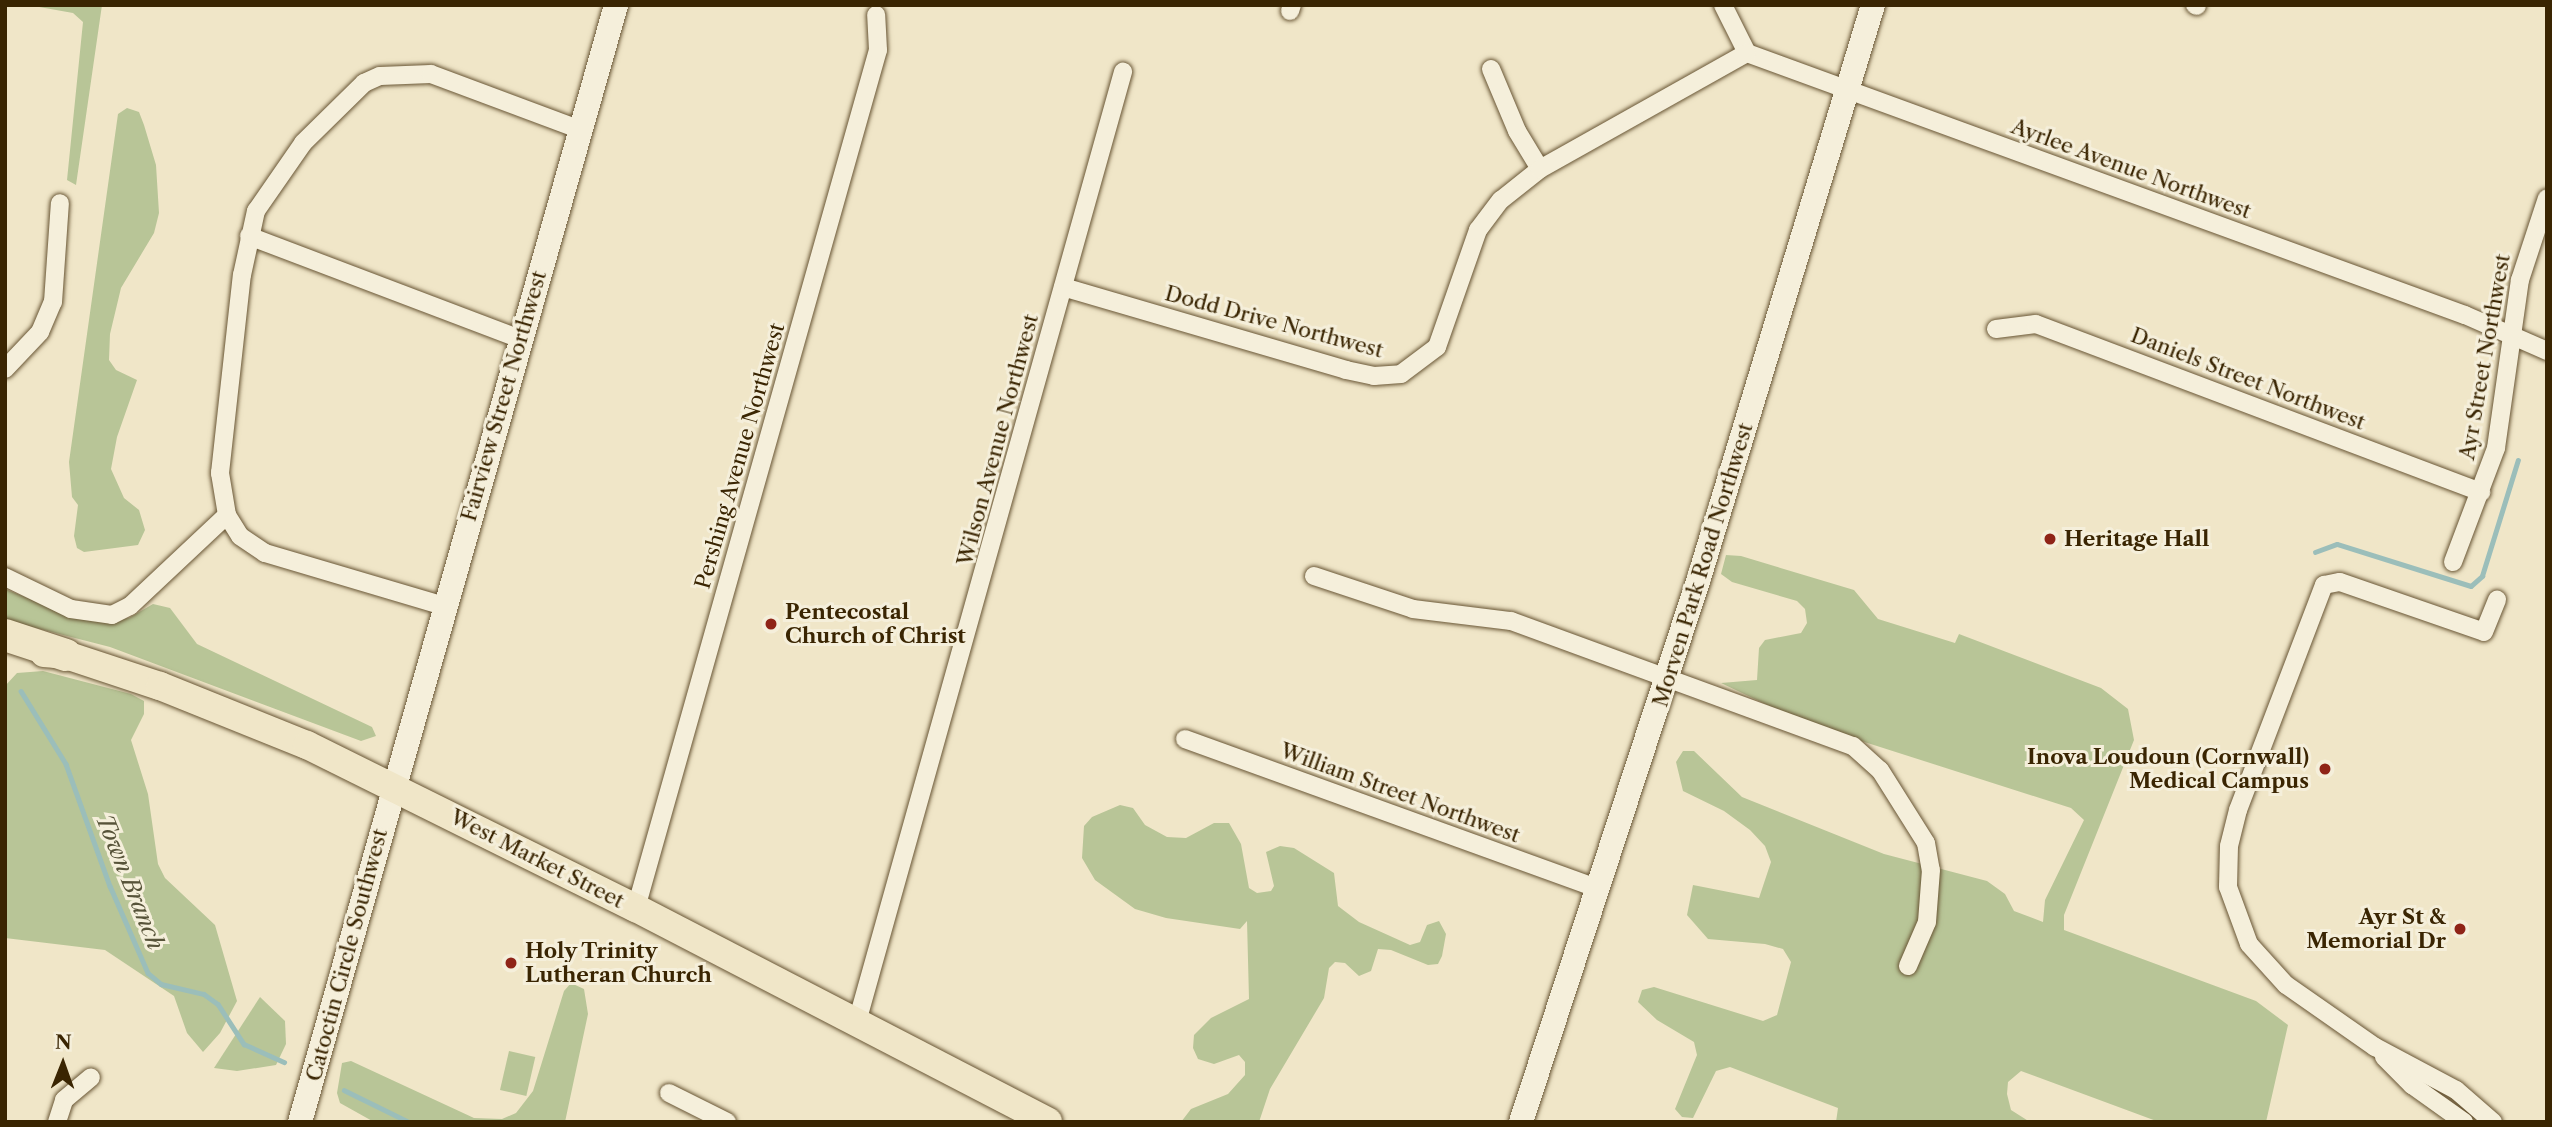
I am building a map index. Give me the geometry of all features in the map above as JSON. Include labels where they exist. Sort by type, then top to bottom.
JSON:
[{"type":"highway","points":[[10,648],[66,655]]},
{"type":"main road","name":"West Market Street","points":[[66,655],[254,722],[393,787],[636,908],[1048,1122]]},
{"type":"street","name":"Fairview Street Northwest","points":[[393,787],[616,5]]},
{"type":"street","points":[[1723,5],[1747,53]]},
{"type":"street","name":"Morven Park Road Northwest","points":[[1521,1122],[1667,679],[1873,5]]},
{"type":"street","name":"Pershing Avenue Northwest","points":[[636,908],[878,50],[876,15]]},
{"type":"street","name":"Ayrlee Avenue Northwest","points":[[1747,53],[2547,351]]},
{"type":"street","name":"Dodd Drive Northwest","points":[[1063,287],[1346,370],[1374,376],[1401,374],[1427,359],[1445,334],[1478,230],[1488,214],[1540,169],[1747,53]]},
{"type":"street","points":[[1491,69],[1517,131],[1540,169]]},
{"type":"street","name":"Wilson Avenue Northwest","points":[[857,1022],[1123,72]]},
{"type":"street","points":[[444,606],[265,553],[240,536],[227,515],[220,473],[249,236],[263,195],[282,168],[332,113],[364,83],[380,76],[430,74],[580,130]]},
{"type":"street","name":"Ayr Street Northwest","points":[[2453,562],[2496,448],[2522,269],[2547,198]]},
{"type":"street","points":[[5,369],[40,332],[53,302],[60,203]]},
{"type":"street","points":[[249,236],[520,339]]},
{"type":"street","name":"Daniels Street Northwest","points":[[1996,329],[2036,324],[2481,492]]},
{"type":"street","points":[[5,577],[71,609],[112,615],[130,606],[227,515]]},
{"type":"street","points":[[1314,576],[1413,609],[1511,621],[1842,740],[1880,770],[1921,829],[1931,870],[1927,922],[1908,966]]},
{"type":"street","points":[[2493,1122],[2456,1090],[2375,1047],[2286,985],[2249,944],[2228,887],[2229,846],[2238,810],[2324,585],[2340,582],[2484,632],[2497,600]]},
{"type":"street","name":"William Street Northwest","points":[[1185,739],[1600,889]]},
{"type":"street","name":"Catoctin Circle Southwest","points":[[300,1122],[393,787]]},
{"type":"street","points":[[2375,1047],[2412,1085],[2463,1122]]},
{"type":"street","points":[[57,1122],[64,1100],[91,1077]]},
{"type":"street","points":[[670,1093],[727,1122]]},
{"type":"green space","points":[[28,5],[102,5],[76,185],[67,180],[83,22],[73,13]]},
{"type":"green space","points":[[127,108],[139,112],[144,125],[156,165],[159,213],[154,233],[121,288],[110,334],[109,360],[116,370],[137,380],[117,437],[111,469],[124,498],[139,510],[145,530],[138,545],[84,552],[77,548],[74,536],[78,505],[72,497],[69,462],[118,114]]},
{"type":"green space","points":[[1726,555],[1741,556],[1854,590],[1878,619],[1955,643],[1959,634],[2101,688],[2128,709],[2134,740],[2064,915],[2064,930],[2256,1001],[2288,1025],[2266,1122],[2159,1122],[2021,1071],[2008,1082],[2007,1094],[2011,1110],[2030,1122],[1836,1122],[1838,1108],[1730,1067],[1716,1071],[1693,1118],[1682,1117],[1675,1109],[1697,1055],[1694,1042],[1657,1020],[1638,1002],[1642,990],[1654,987],[1763,1021],[1777,1015],[1791,962],[1783,949],[1765,944],[1708,939],[1687,915],[1693,885],[1759,898],[1771,862],[1765,846],[1750,830],[1724,811],[1683,791],[1676,762],[1683,751],[1694,751],[1742,797],[1884,854],[1987,881],[2005,894],[2014,911],[2043,922],[2045,900],[2084,820],[2071,808],[1805,723],[1721,683],[1757,680],[1759,648],[1765,640],[1801,633],[1807,623],[1805,609],[1797,601],[1732,582],[1721,574]]},
{"type":"green space","points":[[5,589],[65,613],[103,621],[129,618],[153,604],[170,608],[197,644],[372,727],[376,736],[361,741],[110,647],[5,620]]},
{"type":"green space","points":[[43,671],[131,694],[144,701],[144,714],[131,740],[148,794],[158,864],[165,878],[215,925],[237,1001],[220,1033],[203,1052],[187,1033],[174,996],[105,950],[5,938],[5,686],[17,673]]},
{"type":"green space","points":[[1120,805],[1133,808],[1145,825],[1167,837],[1186,838],[1214,823],[1229,823],[1241,844],[1249,888],[1257,893],[1271,891],[1274,886],[1266,852],[1280,846],[1294,848],[1334,873],[1338,906],[1359,922],[1410,945],[1420,942],[1427,925],[1439,921],[1446,934],[1442,956],[1438,964],[1428,965],[1391,950],[1378,949],[1371,971],[1359,976],[1345,963],[1335,962],[1329,968],[1324,998],[1270,1089],[1259,1122],[1181,1122],[1191,1109],[1228,1094],[1245,1075],[1245,1062],[1239,1055],[1214,1064],[1198,1059],[1193,1048],[1194,1035],[1211,1018],[1249,999],[1247,921],[1240,929],[1166,918],[1135,909],[1095,880],[1082,858],[1084,826],[1092,817]]},
{"type":"green space","points":[[571,983],[584,989],[588,1014],[565,1122],[374,1122],[340,1103],[337,1093],[342,1063],[351,1061],[474,1118],[502,1119],[516,1113],[533,1091],[564,991]]},
{"type":"green space","points":[[260,997],[285,1021],[286,1044],[276,1065],[237,1071],[214,1068]]},
{"type":"green space","points":[[509,1051],[535,1057],[526,1096],[500,1090]]},
{"type":"waterway","points":[[2315,552],[2337,544],[2471,586],[2482,576],[2518,460]]},
{"type":"waterway","name":"Town Branch","points":[[21,691],[66,764],[110,886],[148,973],[161,984],[204,994],[218,1004],[244,1044],[284,1062]]},
{"type":"waterway","name":"Town Branch","points":[[344,1090],[409,1122]]},
{"type":"place","name":"Heritage Hall","points":[[2050,539]]},
{"type":"place","name":"Pentecostal Church of Christ","points":[[771,624]]},
{"type":"place","name":"Inova Loudoun (Cornwall) Medical Campus","points":[[2325,769]]},
{"type":"place","name":"Ayr St & Memorial Dr","points":[[2460,929]]},
{"type":"place","name":"Holy Trinity Lutheran Church","points":[[511,963]]}]
